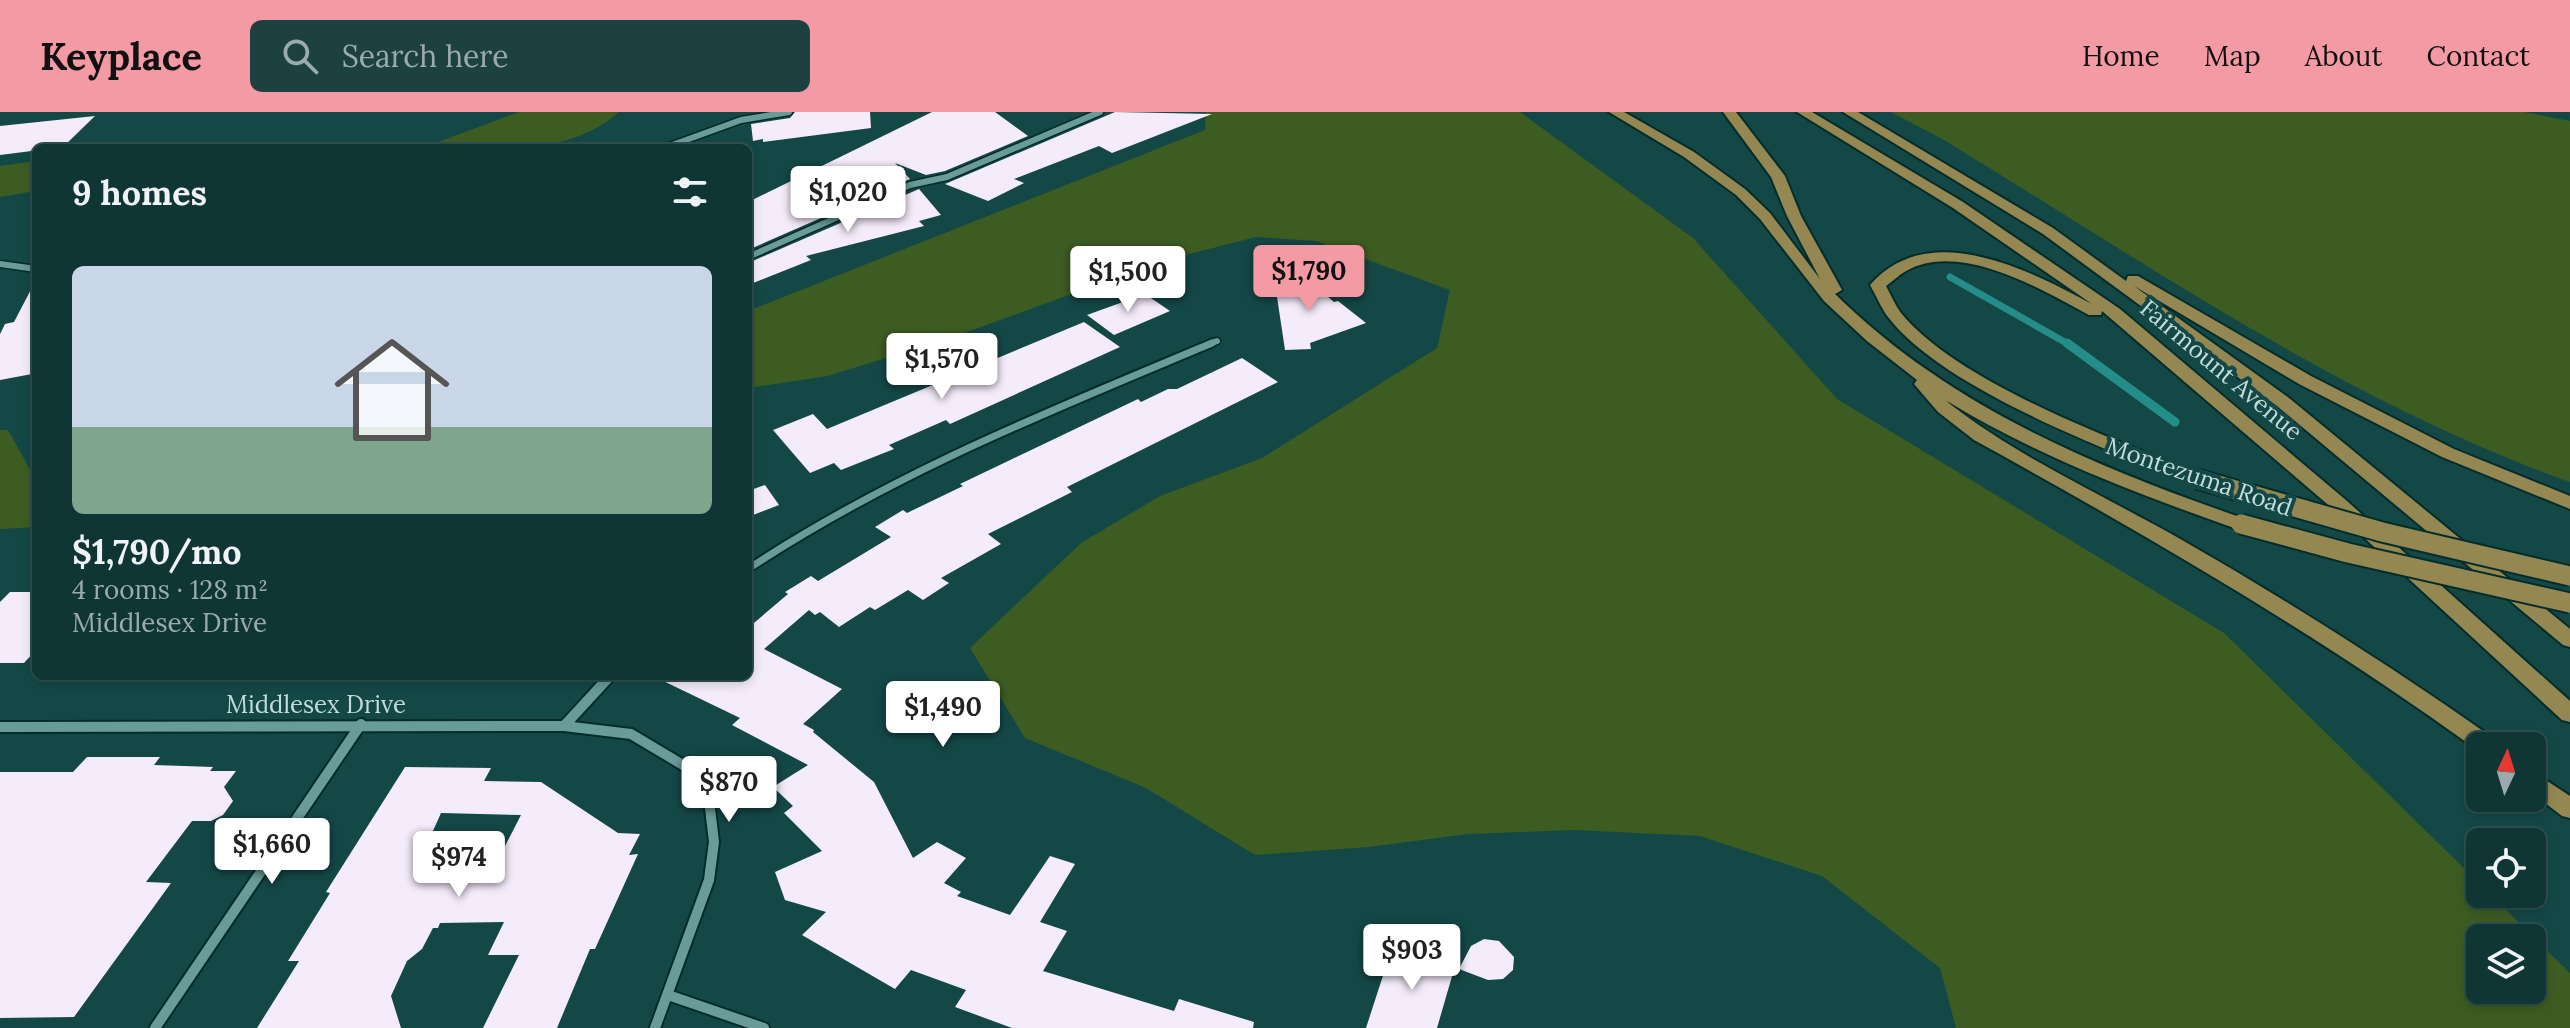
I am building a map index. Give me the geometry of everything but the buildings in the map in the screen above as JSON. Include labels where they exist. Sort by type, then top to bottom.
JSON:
[{"type":"main road","name":"Montezuma Road","points":[[1615,112],[1725,179],[1757,208],[1820,289],[1907,366],[1981,413],[2035,442],[2115,479],[2241,524],[2348,553],[2570,603]]},
{"type":"main road","points":[[1729,112],[1778,176],[1819,265],[1849,314]]},
{"type":"main road","name":"Fairmount Avenue","points":[[1803,112],[1958,205],[2114,312],[2340,505],[2570,714]]},
{"type":"main road","name":"Fairmount Avenue","points":[[1849,112],[2048,231],[2283,402],[2570,640]]},
{"type":"main road","points":[[2048,231],[2305,380],[2448,453],[2570,503]]},
{"type":"main road","points":[[2139,335],[2024,275],[1966,258],[1910,263],[1890,272],[1878,285],[1882,301],[1897,320],[1975,376],[2029,408],[2106,443],[2197,479],[2292,509],[2406,539],[2570,576]]},
{"type":"main road","points":[[1907,366],[1944,408],[1980,436],[2258,591],[2363,658],[2468,732]]},
{"type":"main road","points":[[2546,791],[2570,809]]},
{"type":"street","points":[[675,144],[741,120],[789,112]]},
{"type":"street","points":[[752,255],[910,185],[947,177],[1100,112]]},
{"type":"street","points":[[0,264],[32,268]]},
{"type":"street","points":[[752,566],[789,540],[918,468],[1217,341]]},
{"type":"street","points":[[564,726],[606,680]]},
{"type":"street","points":[[155,1028],[361,724]]},
{"type":"street","name":"Middlesex Drive","points":[[0,727],[564,726],[631,734],[688,768],[709,800],[714,842],[709,880],[655,1028]]},
{"type":"street","points":[[668,995],[764,1028]]},
{"type":"green space","points":[[519,112],[619,112],[598,127],[551,144],[433,144]]},
{"type":"green space","points":[[1206,112],[1520,112],[1693,238],[1837,399],[2224,633],[2466,870],[2466,908],[2504,908],[2520,924],[2466,924],[2466,1004],[2546,1004],[2546,949],[2570,973],[2570,1028],[1956,1028],[1940,968],[1822,876],[1700,836],[1574,830],[1468,834],[1369,847],[1255,855],[1146,788],[1025,738],[970,648],[1081,543],[1160,496],[1262,458],[1437,348],[1450,290],[1316,241],[1256,237],[1162,261],[962,334],[828,376],[752,387],[752,309],[1205,130]]},
{"type":"green space","points":[[1891,112],[2524,112],[2570,121],[2570,482],[2487,449],[2326,371],[2248,327],[1944,140]]},
{"type":"green space","points":[[32,162],[32,192],[0,197],[0,166]]},
{"type":"green space","points":[[0,430],[8,430],[32,473],[32,527],[0,529]]},
{"type":"waterway","points":[[1950,277],[2069,344]]},
{"type":"waterway","points":[[2069,344],[2175,422]]}]
